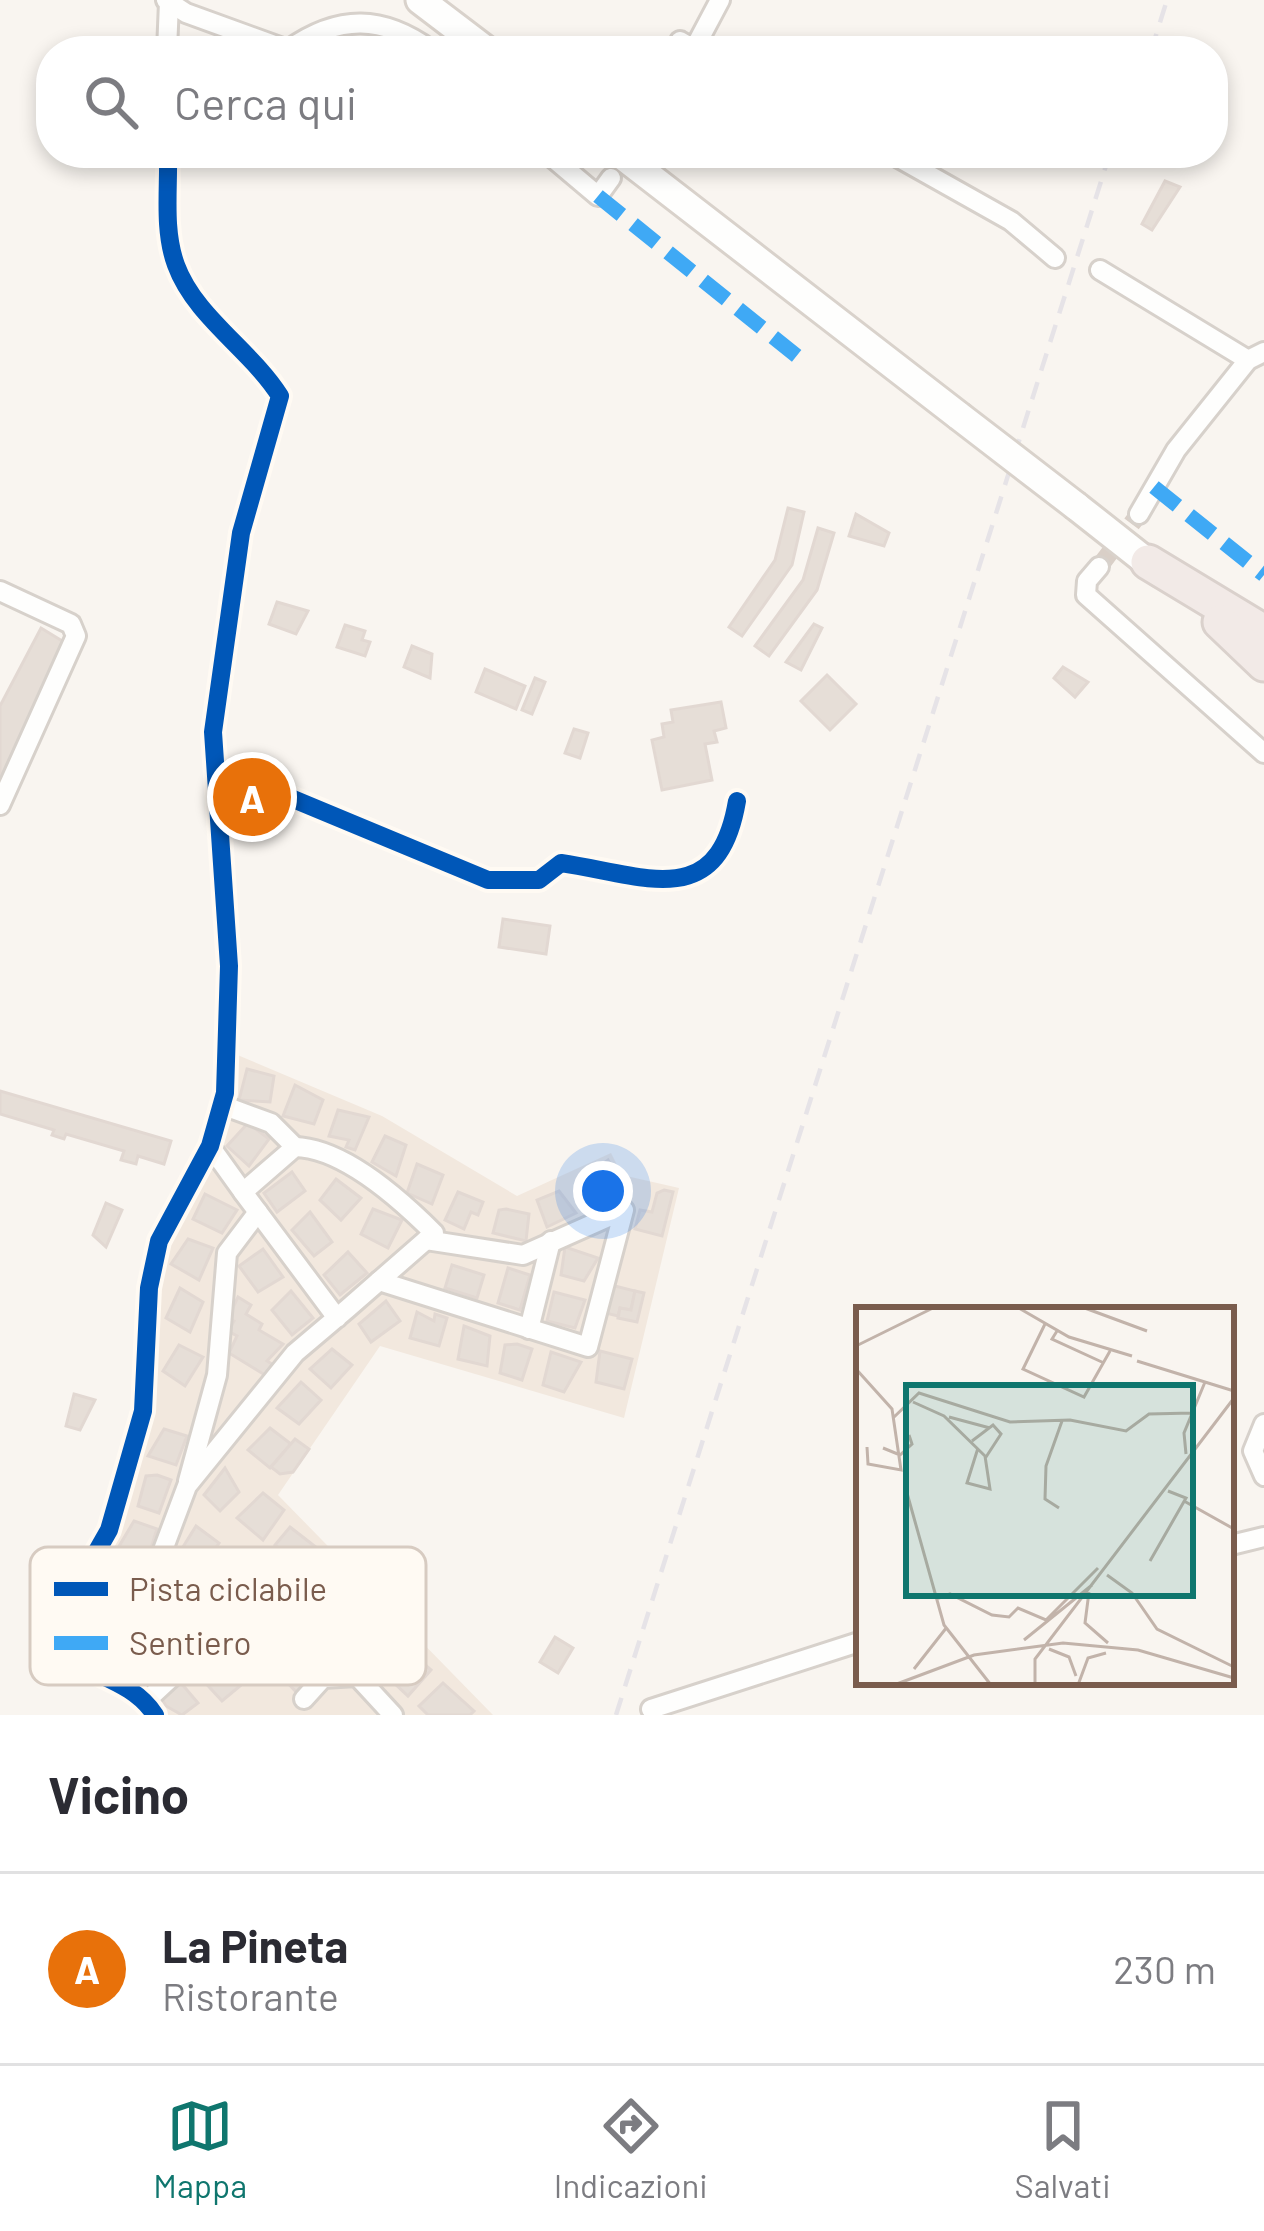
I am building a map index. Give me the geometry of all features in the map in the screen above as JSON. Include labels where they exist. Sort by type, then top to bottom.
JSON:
[{"type":"highway","points":[[1148,562],[1264,632]]},
{"type":"highway","points":[[1196,600],[1264,664]]},
{"type":"main road","points":[[421,0],[468,36]]},
{"type":"main road","points":[[618,168],[959,416],[1264,652]]},
{"type":"street","points":[[703,36],[720,0]]},
{"type":"street","points":[[167,36],[168,1],[254,36]]},
{"type":"street","points":[[312,36],[362,23],[386,23],[407,36]]},
{"type":"street","points":[[99,1547],[109,1530],[143,1411],[149,1288],[159,1241],[210,1146],[222,1105],[230,1042],[213,732],[241,533],[280,396],[265,372],[186,287],[169,236],[168,168]]},
{"type":"street","points":[[565,168],[598,196],[614,168]]},
{"type":"street","points":[[917,168],[1011,221],[1055,258]]},
{"type":"street","points":[[1100,270],[1256,356],[1176,450],[1139,514]]},
{"type":"street","points":[[1099,567],[1084,588],[1096,606],[1234,721],[1264,753]]},
{"type":"street","points":[[0,591],[71,624],[76,636],[0,805]]},
{"type":"street","points":[[219,779],[238,776],[488,880],[538,880],[561,863],[681,881],[710,866],[730,839],[736,801]]},
{"type":"street","points":[[187,1486],[295,1353],[434,1233],[389,1195],[314,1148],[295,1147],[271,1123],[222,1105]]},
{"type":"street","points":[[210,1146],[337,1318]]},
{"type":"street","points":[[243,1192],[295,1147]]},
{"type":"street","points":[[379,1281],[587,1347],[624,1210],[523,1255],[426,1240]]},
{"type":"street","points":[[164,1547],[187,1486],[217,1375],[227,1253],[258,1212]]},
{"type":"street","points":[[529,1329],[551,1240]]},
{"type":"street","points":[[1264,1424],[1253,1451],[1264,1476]]},
{"type":"street","points":[[1234,1544],[1264,1537]]},
{"type":"street","points":[[650,1709],[856,1643]]},
{"type":"street","points":[[119,1685],[150,1708],[173,1685]]},
{"type":"street","points":[[304,1699],[317,1685]]},
{"type":"street","points":[[365,1685],[393,1715]]},
{"type":"shaded area","points":[[228,1051],[382,1116],[517,1196],[611,1153],[622,1175],[679,1188],[624,1418],[380,1346],[278,1495],[329,1547],[101,1547],[135,1435],[153,1252],[211,1139]]},
{"type":"shaded area","points":[[426,1646],[493,1715],[157,1715],[112,1685],[426,1685]]},
{"type":"building","points":[[1165,181],[1180,187],[1152,230],[1142,224]]},
{"type":"building","points":[[788,508],[804,512],[792,565],[742,636],[729,627],[775,560]]},
{"type":"building","points":[[856,514],[889,533],[884,546],[849,536]]},
{"type":"building","points":[[818,528],[834,533],[817,590],[769,656],[755,646],[803,580]]},
{"type":"building","points":[[277,602],[308,611],[296,634],[269,624]]},
{"type":"building","points":[[814,624],[822,628],[801,670],[786,662]]},
{"type":"building","points":[[345,625],[365,631],[362,640],[370,642],[365,656],[337,647]]},
{"type":"building","points":[[41,628],[64,642],[0,779],[0,706]]},
{"type":"building","points":[[412,646],[432,654],[430,678],[404,667]]},
{"type":"building","points":[[1063,667],[1088,682],[1075,697],[1054,678]]},
{"type":"building","points":[[485,669],[525,686],[516,709],[476,692]]},
{"type":"building","points":[[827,675],[856,704],[830,730],[801,701]]},
{"type":"building","points":[[535,678],[545,682],[532,714],[522,710]]},
{"type":"building","points":[[721,702],[726,728],[714,731],[717,742],[705,744],[712,780],[662,790],[652,740],[664,737],[662,724],[673,722],[671,710]]},
{"type":"building","points":[[574,729],[588,733],[580,758],[565,753]]},
{"type":"building","points":[[503,919],[550,926],[546,954],[499,947]]},
{"type":"building","points":[[247,1069],[274,1076],[270,1102],[239,1100]]},
{"type":"building","points":[[295,1085],[323,1100],[314,1124],[283,1116]]},
{"type":"building","points":[[0,1091],[171,1141],[164,1164],[138,1156],[136,1164],[121,1160],[124,1151],[66,1134],[64,1139],[52,1135],[54,1130],[0,1114]]},
{"type":"building","points":[[338,1110],[369,1117],[355,1150],[346,1147],[349,1140],[329,1136]]},
{"type":"building","points":[[248,1123],[269,1139],[249,1166],[227,1146]]},
{"type":"building","points":[[385,1136],[406,1145],[396,1176],[372,1162]]},
{"type":"building","points":[[608,1160],[625,1193],[595,1205],[582,1179]]},
{"type":"building","points":[[417,1164],[443,1175],[432,1204],[407,1193]]},
{"type":"building","points":[[292,1172],[305,1191],[277,1212],[264,1193]]},
{"type":"building","points":[[336,1179],[361,1198],[341,1220],[320,1200]]},
{"type":"building","points":[[559,1191],[576,1213],[547,1227],[537,1200]]},
{"type":"building","points":[[458,1192],[483,1202],[478,1215],[471,1212],[464,1229],[445,1220]]},
{"type":"building","points":[[673,1192],[662,1236],[635,1229],[640,1210],[652,1212],[657,1193]]},
{"type":"building","points":[[205,1194],[237,1210],[222,1233],[193,1219]]},
{"type":"building","points":[[106,1203],[122,1210],[106,1247],[93,1235]]},
{"type":"building","points":[[373,1209],[402,1220],[388,1248],[361,1234]]},
{"type":"building","points":[[499,1210],[529,1214],[526,1241],[493,1233]]},
{"type":"building","points":[[310,1212],[332,1242],[314,1256],[292,1230]]},
{"type":"building","points":[[188,1239],[213,1248],[199,1280],[171,1264]]},
{"type":"building","points":[[565,1247],[598,1258],[584,1281],[561,1275]]},
{"type":"building","points":[[263,1249],[283,1277],[258,1292],[239,1266]]},
{"type":"building","points":[[348,1252],[367,1273],[340,1295],[324,1275]]},
{"type":"building","points":[[452,1265],[484,1275],[477,1298],[445,1288]]},
{"type":"building","points":[[508,1268],[530,1275],[520,1310],[498,1303]]},
{"type":"building","points":[[607,1284],[635,1291],[631,1310],[620,1308],[618,1316],[601,1312]]},
{"type":"building","points":[[180,1288],[203,1302],[190,1332],[166,1318]]},
{"type":"building","points":[[291,1291],[313,1318],[292,1335],[272,1310]]},
{"type":"building","points":[[635,1291],[644,1293],[637,1322],[618,1318],[620,1308],[631,1310]]},
{"type":"building","points":[[554,1292],[585,1300],[575,1328],[547,1321]]},
{"type":"building","points":[[238,1297],[251,1305],[246,1314],[262,1324],[259,1330],[283,1344],[267,1361],[272,1364],[265,1375],[229,1353],[237,1336],[228,1331],[234,1321],[228,1318]]},
{"type":"building","points":[[386,1301],[400,1321],[371,1342],[359,1324]]},
{"type":"building","points":[[417,1312],[434,1321],[435,1314],[447,1318],[439,1346],[410,1338]]},
{"type":"building","points":[[464,1326],[490,1336],[487,1366],[458,1359]]},
{"type":"building","points":[[179,1345],[203,1357],[185,1386],[163,1371]]},
{"type":"building","points":[[505,1345],[532,1349],[522,1380],[500,1373]]},
{"type":"building","points":[[332,1349],[352,1365],[331,1388],[310,1369]]},
{"type":"building","points":[[600,1351],[632,1359],[624,1389],[596,1382]]},
{"type":"building","points":[[551,1352],[581,1362],[564,1392],[543,1385]]},
{"type":"building","points":[[301,1382],[321,1400],[299,1424],[277,1408]]},
{"type":"building","points":[[74,1394],[95,1400],[80,1430],[66,1426]]},
{"type":"building","points":[[270,1428],[291,1444],[270,1468],[248,1450]]},
{"type":"building","points":[[164,1429],[187,1436],[176,1465],[148,1456]]},
{"type":"building","points":[[295,1439],[309,1449],[293,1472],[280,1474],[271,1467]]},
{"type":"building","points":[[225,1468],[239,1492],[220,1511],[204,1495]]},
{"type":"building","points":[[146,1476],[171,1480],[159,1513],[138,1506]]},
{"type":"building","points":[[263,1493],[284,1510],[263,1540],[237,1518]]},
{"type":"building","points":[[134,1521],[157,1529],[151,1547],[119,1547]]},
{"type":"building","points":[[196,1526],[219,1543],[216,1547],[183,1547]]},
{"type":"building","points":[[290,1527],[316,1547],[278,1547]]},
{"type":"building","points":[[555,1637],[573,1648],[558,1673],[540,1662]]},
{"type":"building","points":[[443,1683],[474,1711],[470,1715],[428,1715],[419,1706]]},
{"type":"building","points":[[164,1685],[183,1685],[198,1703],[182,1715],[166,1706],[157,1691]]},
{"type":"building","points":[[207,1685],[239,1685],[240,1686],[222,1701]]},
{"type":"building","points":[[396,1685],[418,1685],[408,1696]]},
{"type":"tunnel","points":[[1099,567],[1139,514]]},
{"type":"railway","points":[[1156,36],[1167,0]]},
{"type":"railway","points":[[616,1715],[1105,168]]},
{"type":"marked path","points":[[598,196],[803,361]]},
{"type":"marked path","points":[[1154,487],[1264,575]]},
{"type":"cycle path","points":[[99,1547],[109,1530],[143,1411],[149,1288],[159,1241],[210,1146],[225,1093],[229,966],[213,732],[241,533],[280,396],[185,284],[172,252],[168,168]]},
{"type":"cycle path","points":[[219,779],[238,776],[488,880],[539,880],[561,863],[648,878],[673,879],[695,873],[713,860],[727,836],[737,801]]},
{"type":"cycle path","points":[[119,1685],[144,1701],[155,1715]]},
{"type":"place","name":"La Pineta","points":[[252,797]]}]
